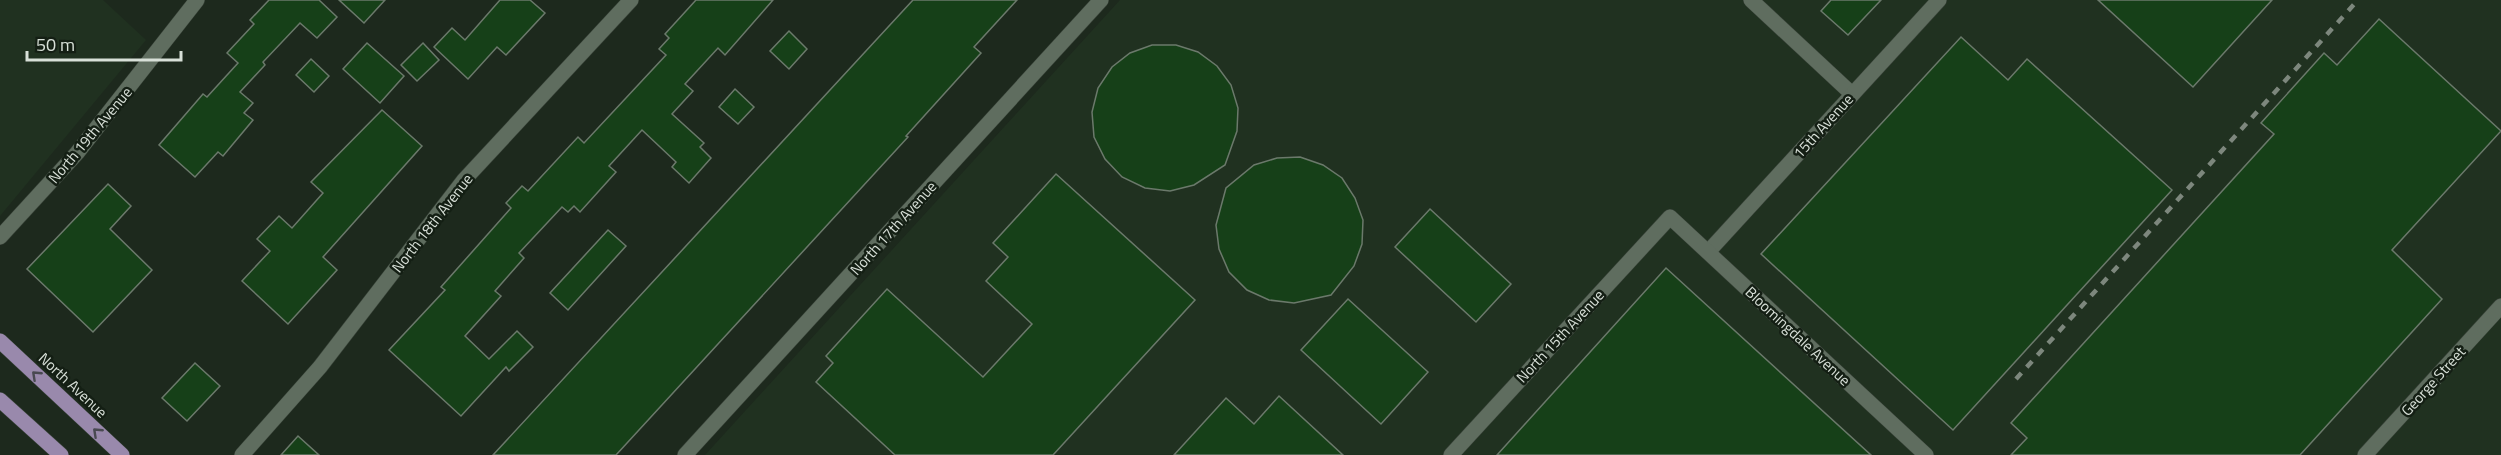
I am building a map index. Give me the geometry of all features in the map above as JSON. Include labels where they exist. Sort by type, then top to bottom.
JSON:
[{"type":"main road","name":"North Avenue","points":[[0,341],[122,455]]},
{"type":"main road","points":[[0,400],[61,455]]},
{"type":"street","name":"North 19th Avenue","points":[[0,237],[77,153],[197,0]]},
{"type":"street","name":"North 18th Avenue","points":[[242,455],[320,367],[464,180],[632,0]]},
{"type":"street","name":"North 17th Avenue","points":[[685,455],[1101,0]]},
{"type":"street","points":[[1751,0],[1852,94]]},
{"type":"street","name":"15th Avenue","points":[[1708,252],[1938,0]]},
{"type":"street","name":"Bloomingdale Avenue","points":[[1670,217],[1926,455]]},
{"type":"street","name":"North 15th Avenue","points":[[1451,455],[1670,217]]},
{"type":"street","name":"George Street","points":[[2365,455],[2501,306]]},
{"type":"shaded area","points":[[0,0],[103,0],[146,40],[0,216]]},
{"type":"shaded area","points":[[1120,0],[2501,0],[2501,455],[705,455]]},
{"type":"building","points":[[269,0],[319,0],[337,17],[317,38],[300,23],[263,62],[265,65],[240,92],[253,103],[244,113],[253,120],[223,156],[218,152],[195,177],[159,145],[203,94],[207,97],[238,63],[227,53],[254,24],[250,20]]},
{"type":"building","points":[[339,0],[385,0],[364,23]]},
{"type":"building","points":[[500,0],[530,0],[545,13],[506,55],[497,47],[468,79],[434,47],[452,28],[465,40]]},
{"type":"building","points":[[696,0],[773,0],[725,55],[718,48],[685,84],[693,91],[672,114],[704,143],[700,147],[711,158],[689,183],[672,167],[676,162],[642,130],[609,166],[616,172],[580,212],[574,206],[568,212],[562,207],[519,253],[524,258],[495,291],[501,296],[465,336],[489,359],[517,331],[533,347],[509,371],[506,367],[461,416],[389,350],[445,290],[441,287],[511,208],[506,203],[522,186],[528,191],[578,137],[584,143],[666,55],[659,49],[669,38],[665,34]]},
{"type":"building","points":[[913,0],[1017,0],[974,47],[981,53],[906,136],[908,137],[616,455],[493,455]]},
{"type":"building","points":[[1831,0],[1881,0],[1848,35],[1821,11]]},
{"type":"building","points":[[2098,0],[2272,0],[2193,87]]},
{"type":"building","points":[[2379,19],[2501,131],[2392,250],[2442,299],[2300,455],[2011,455],[2027,438],[2011,423],[2274,134],[2261,123],[2324,53],[2337,65]]},
{"type":"building","points":[[789,31],[807,49],[789,69],[770,51]]},
{"type":"building","points":[[1961,37],[2008,80],[2027,59],[2172,190],[1953,430],[1761,254]]},
{"type":"building","points":[[367,43],[404,76],[380,103],[343,69]]},
{"type":"building","points":[[423,43],[439,60],[417,81],[401,65]]},
{"type":"building","points":[[1152,45],[1176,45],[1198,52],[1217,66],[1231,85],[1238,108],[1237,131],[1225,165],[1194,185],[1170,191],[1145,188],[1122,177],[1105,159],[1094,137],[1092,112],[1098,88],[1112,67],[1130,53]]},
{"type":"building","points":[[311,59],[329,76],[314,92],[296,75]]},
{"type":"building","points":[[735,89],[754,107],[738,124],[719,107]]},
{"type":"building","points":[[382,110],[422,146],[323,257],[337,270],[288,324],[242,281],[270,251],[257,239],[279,216],[292,228],[323,193],[311,182]]},
{"type":"building","points":[[1300,157],[1323,165],[1342,178],[1355,198],[1363,220],[1362,244],[1354,266],[1331,295],[1294,303],[1269,300],[1247,290],[1229,272],[1219,249],[1216,225],[1226,188],[1254,165],[1277,158]]},
{"type":"building","points":[[1056,174],[1195,300],[1053,455],[895,455],[816,382],[833,363],[826,356],[887,289],[983,377],[1032,324],[986,281],[1008,257],[993,243]]},
{"type":"building","points":[[108,184],[131,206],[110,229],[152,270],[93,332],[27,269]]},
{"type":"building","points":[[1430,209],[1511,284],[1476,322],[1395,247]]},
{"type":"building","points":[[608,230],[626,246],[568,310],[550,293]]},
{"type":"building","points":[[1666,268],[1871,455],[1497,455]]},
{"type":"building","points":[[1348,299],[1428,372],[1381,424],[1301,350]]},
{"type":"building","points":[[195,363],[220,386],[187,421],[162,398]]},
{"type":"building","points":[[1279,396],[1343,455],[1174,455],[1226,398],[1254,424]]},
{"type":"building","points":[[298,436],[319,455],[281,455]]},
{"type":"railway","points":[[2016,379],[2358,0]]}]
